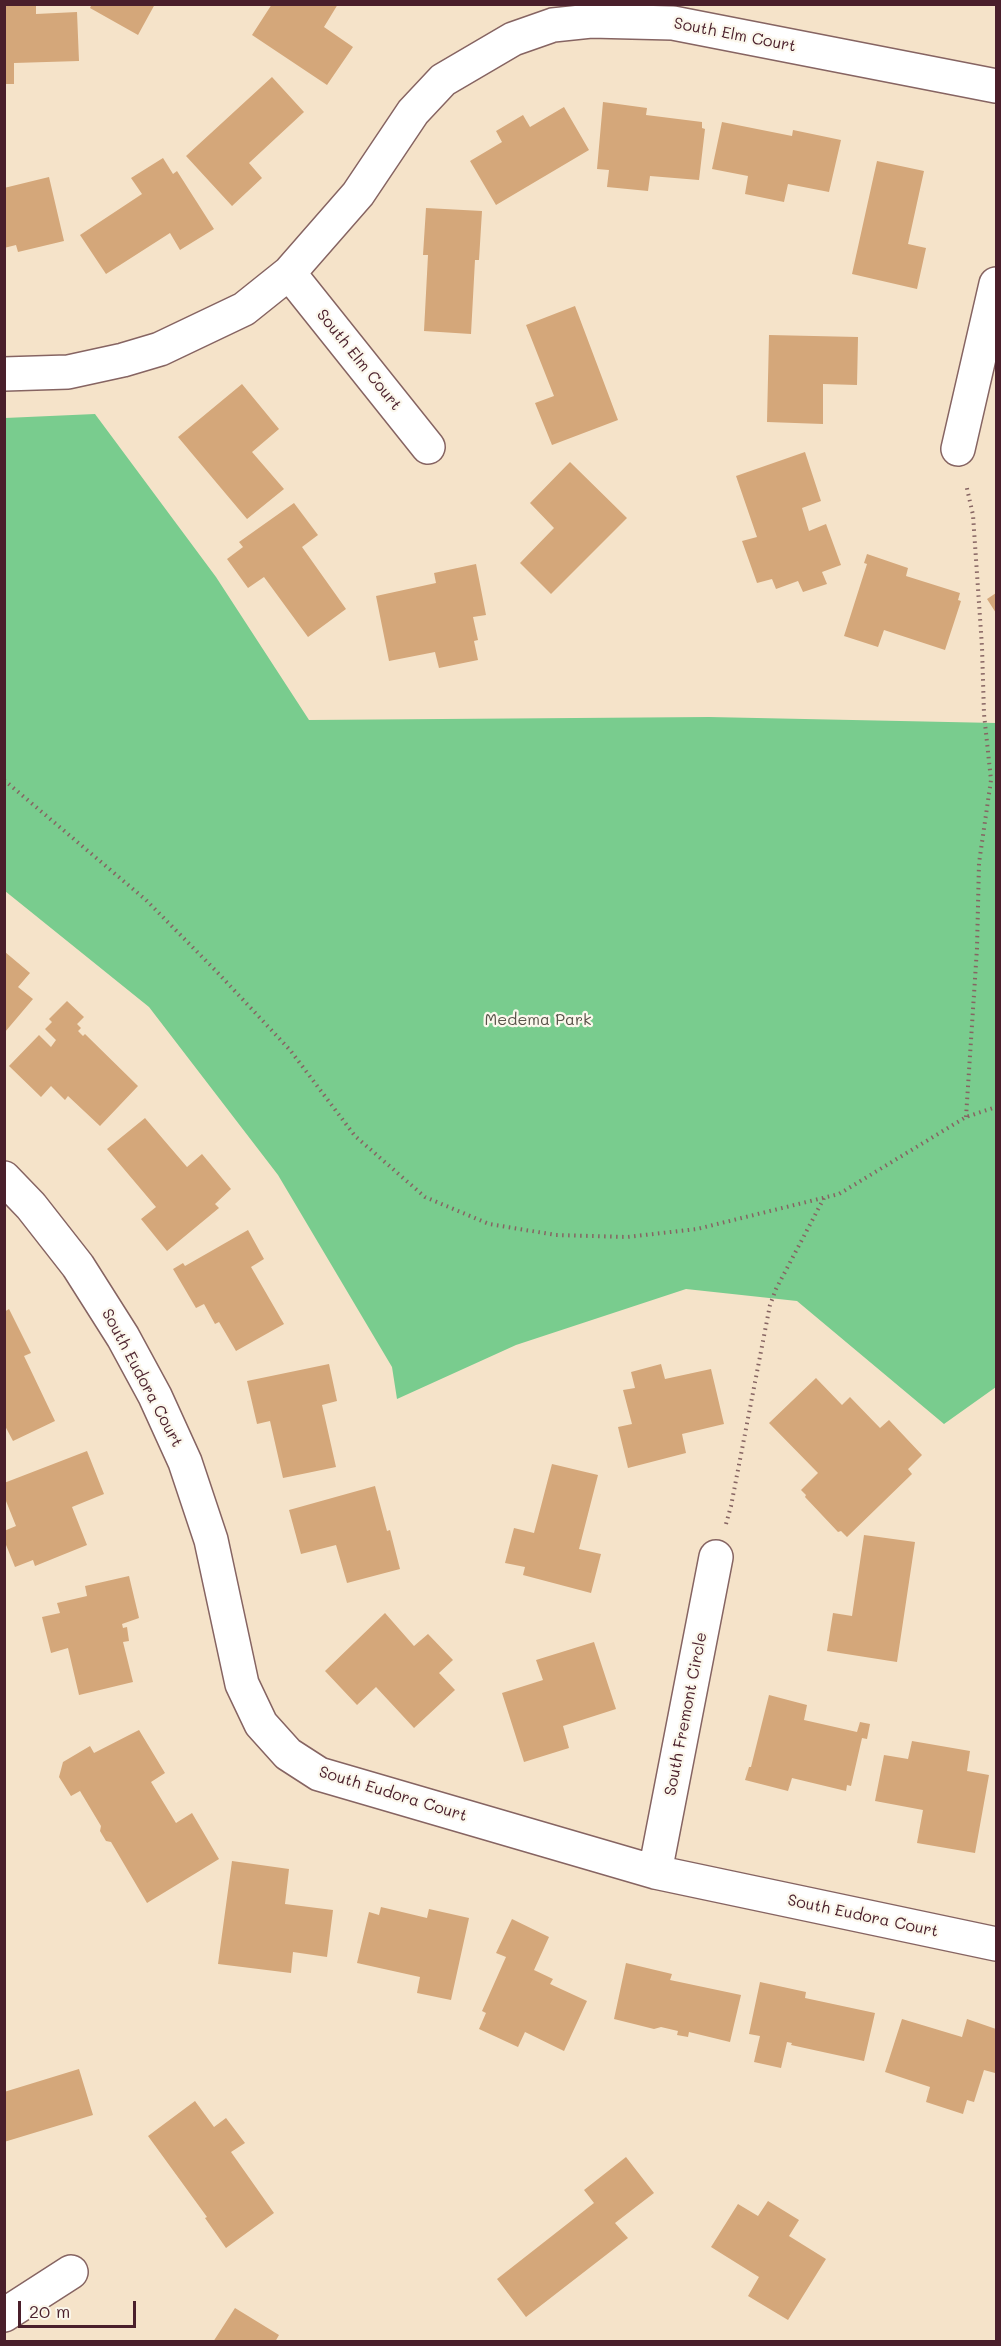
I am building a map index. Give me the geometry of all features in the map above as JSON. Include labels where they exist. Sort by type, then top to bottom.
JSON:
[{"type":"street","name":"South Elm Court","points":[[4,374],[68,372],[160,349],[244,309],[289,273],[358,194],[413,112],[443,80],[513,39],[553,25],[591,21],[673,22],[996,86]]},
{"type":"street","name":"South Elm Court","points":[[289,273],[428,447]]},
{"type":"street","points":[[958,449],[996,284]]},
{"type":"street","name":"South Eudora Court","points":[[4,1178],[31,1206],[78,1266],[123,1337],[155,1396],[185,1462],[211,1540],[242,1684],[261,1724],[288,1754],[319,1774],[656,1872],[996,1944]]},
{"type":"street","name":"South Fremont Circle","points":[[656,1872],[716,1557]]},
{"type":"street","points":[[4,2315],[71,2272]]},
{"type":"path","points":[[958,449],[973,515],[990,787],[979,864],[977,948],[966,1117]]},
{"type":"path","points":[[4,780],[146,900],[290,1050],[355,1136],[426,1197],[489,1224],[556,1235],[627,1237],[697,1229],[839,1194],[966,1117],[996,1107]]},
{"type":"path","points":[[990,787],[996,791]]},
{"type":"path","points":[[716,1557],[731,1506],[771,1305],[776,1289],[825,1197]]},
{"type":"green space","name":"Medema Park","points":[[95,414],[216,577],[309,720],[709,717],[996,723],[996,1387],[944,1424],[797,1301],[686,1289],[516,1345],[397,1399],[392,1367],[278,1175],[149,1007],[5,891],[5,418]]},
{"type":"building","points":[[36,4],[36,14],[77,12],[79,61],[14,63],[14,84],[4,84],[4,6]]},
{"type":"building","points":[[92,4],[155,4],[138,35],[90,8]]},
{"type":"building","points":[[272,4],[338,4],[324,27],[353,47],[327,85],[252,35]]},
{"type":"building","points":[[272,77],[304,112],[249,163],[262,178],[232,206],[186,156]]},
{"type":"building","points":[[603,102],[647,108],[646,115],[702,122],[702,128],[705,129],[699,180],[650,176],[648,191],[607,187],[609,170],[597,169]]},
{"type":"building","points":[[564,107],[589,150],[496,205],[470,161],[502,142],[496,131],[523,115],[530,127]]},
{"type":"building","points":[[722,122],[792,136],[793,130],[841,140],[829,192],[788,184],[784,202],[745,194],[748,176],[712,169]]},
{"type":"building","points":[[163,158],[173,174],[177,171],[214,229],[180,250],[170,233],[106,274],[80,235],[142,194],[131,178]]},
{"type":"building","points":[[877,161],[924,171],[908,244],[926,248],[917,289],[852,274]]},
{"type":"building","points":[[49,177],[64,241],[18,252],[16,245],[4,248],[4,188]]},
{"type":"building","points":[[426,208],[482,211],[479,260],[475,260],[471,334],[424,331],[428,255],[423,255]]},
{"type":"building","points":[[575,306],[618,420],[552,445],[535,403],[554,396],[526,325]]},
{"type":"building","points":[[769,335],[858,337],[857,385],[823,384],[823,424],[767,422]]},
{"type":"building","points":[[242,384],[279,429],[252,452],[284,489],[247,519],[178,437]]},
{"type":"building","points":[[805,452],[821,501],[802,508],[809,531],[826,524],[841,565],[822,572],[827,584],[803,592],[798,581],[776,589],[772,579],[757,583],[742,541],[757,537],[736,476]]},
{"type":"building","points":[[570,462],[627,518],[551,594],[520,563],[554,528],[530,503]]},
{"type":"building","points":[[294,503],[318,535],[302,547],[346,609],[308,637],[264,577],[248,588],[227,559],[243,547],[239,542]]},
{"type":"building","points":[[867,554],[908,568],[906,576],[960,593],[958,600],[961,601],[945,650],[884,630],[878,647],[844,636],[867,564],[864,563]]},
{"type":"building","points":[[476,564],[486,615],[473,617],[478,640],[474,641],[478,660],[439,668],[435,652],[389,661],[376,596],[436,583],[434,573]]},
{"type":"building","points":[[996,593],[996,613],[987,599]]},
{"type":"building","points":[[5,952],[30,973],[18,987],[33,999],[5,1032]]},
{"type":"building","points":[[67,1001],[84,1017],[77,1024],[81,1028],[78,1031],[83,1036],[85,1034],[138,1086],[100,1126],[68,1096],[65,1100],[51,1086],[41,1097],[9,1066],[39,1035],[51,1047],[56,1040],[45,1029],[52,1022],[49,1019]]},
{"type":"building","points":[[145,1118],[187,1167],[202,1154],[231,1189],[215,1204],[219,1208],[167,1251],[141,1219],[156,1207],[107,1149]]},
{"type":"building","points":[[248,1230],[264,1259],[251,1267],[284,1324],[236,1351],[219,1322],[215,1324],[204,1304],[196,1308],[173,1269],[183,1263],[185,1266]]},
{"type":"building","points":[[9,1309],[31,1353],[24,1356],[55,1421],[13,1441],[4,1424],[4,1312]]},
{"type":"building","points":[[329,1364],[337,1401],[322,1405],[336,1467],[283,1478],[270,1421],[257,1424],[247,1381]]},
{"type":"building","points":[[661,1364],[665,1379],[711,1369],[724,1424],[682,1434],[686,1453],[628,1468],[618,1427],[632,1424],[623,1390],[635,1388],[631,1372]]},
{"type":"building","points":[[816,1378],[842,1405],[850,1397],[880,1428],[889,1420],[922,1455],[908,1469],[912,1474],[847,1537],[841,1531],[838,1532],[801,1490],[818,1473],[769,1423]]},
{"type":"building","points":[[87,1451],[104,1494],[72,1507],[87,1545],[35,1566],[33,1560],[15,1567],[4,1540],[4,1531],[16,1526],[4,1496],[4,1483]]},
{"type":"building","points":[[552,1464],[598,1475],[579,1549],[601,1554],[591,1593],[523,1575],[525,1567],[505,1563],[514,1528],[534,1533]]},
{"type":"building","points":[[375,1486],[400,1569],[347,1583],[336,1545],[301,1554],[289,1510]]},
{"type":"building","points":[[864,1535],[915,1542],[897,1662],[827,1651],[833,1613],[852,1616]]},
{"type":"building","points":[[129,1576],[139,1618],[122,1624],[123,1628],[127,1627],[129,1641],[123,1642],[133,1682],[79,1695],[68,1648],[51,1653],[42,1617],[60,1613],[57,1603],[87,1596],[85,1586]]},
{"type":"building","points":[[385,1613],[414,1646],[428,1634],[453,1660],[439,1673],[455,1690],[414,1728],[376,1687],[357,1705],[325,1671]]},
{"type":"building","points":[[594,1642],[616,1709],[563,1726],[569,1748],[524,1762],[502,1693],[543,1680],[536,1660]]},
{"type":"building","points":[[769,1695],[807,1705],[804,1720],[857,1732],[860,1722],[870,1724],[867,1739],[862,1738],[851,1786],[847,1785],[846,1791],[792,1778],[788,1791],[745,1780],[749,1767],[751,1767]]},
{"type":"building","points":[[139,1730],[165,1773],[151,1782],[176,1823],[192,1813],[219,1859],[147,1903],[111,1842],[106,1841],[100,1831],[101,1826],[80,1791],[71,1796],[59,1777],[63,1762],[90,1746],[94,1753]]},
{"type":"building","points":[[912,1741],[970,1751],[967,1771],[989,1775],[975,1853],[917,1843],[923,1810],[875,1801],[884,1755],[908,1759]]},
{"type":"building","points":[[232,1861],[289,1869],[285,1904],[333,1910],[327,1957],[293,1952],[291,1973],[218,1964]]},
{"type":"building","points":[[381,1907],[427,1918],[429,1909],[469,1918],[451,2000],[417,1993],[420,1977],[357,1963],[369,1912],[379,1915]]},
{"type":"building","points":[[512,1919],[549,1937],[534,1970],[553,1979],[550,1984],[587,2001],[564,2051],[525,2032],[518,2047],[479,2029],[486,2013],[482,2011],[506,1957],[496,1953]]},
{"type":"building","points":[[626,1963],[672,1974],[670,1980],[741,1995],[730,2042],[689,2032],[688,2037],[677,2035],[678,2031],[661,2027],[654,2029],[614,2019]]},
{"type":"building","points":[[760,1982],[806,1992],[805,1998],[875,2013],[864,2061],[791,2045],[792,2043],[787,2042],[781,2068],[754,2062],[760,2036],[749,2034]]},
{"type":"building","points":[[902,2019],[962,2037],[967,2019],[996,2029],[995,2073],[984,2070],[974,2102],[967,2100],[963,2114],[926,2102],[930,2087],[885,2072]]},
{"type":"building","points":[[79,2069],[93,2115],[4,2142],[4,2092]]},
{"type":"building","points":[[195,2101],[214,2127],[226,2118],[245,2143],[231,2152],[274,2213],[226,2248],[205,2218],[207,2217],[148,2136]]},
{"type":"building","points":[[626,2157],[654,2193],[615,2223],[628,2238],[526,2317],[497,2279],[594,2203],[584,2190]]},
{"type":"building","points":[[768,2201],[799,2220],[789,2236],[826,2259],[788,2320],[748,2296],[759,2277],[711,2247],[738,2204],[758,2216]]},
{"type":"building","points":[[235,2308],[279,2335],[275,2342],[213,2342]]}]
